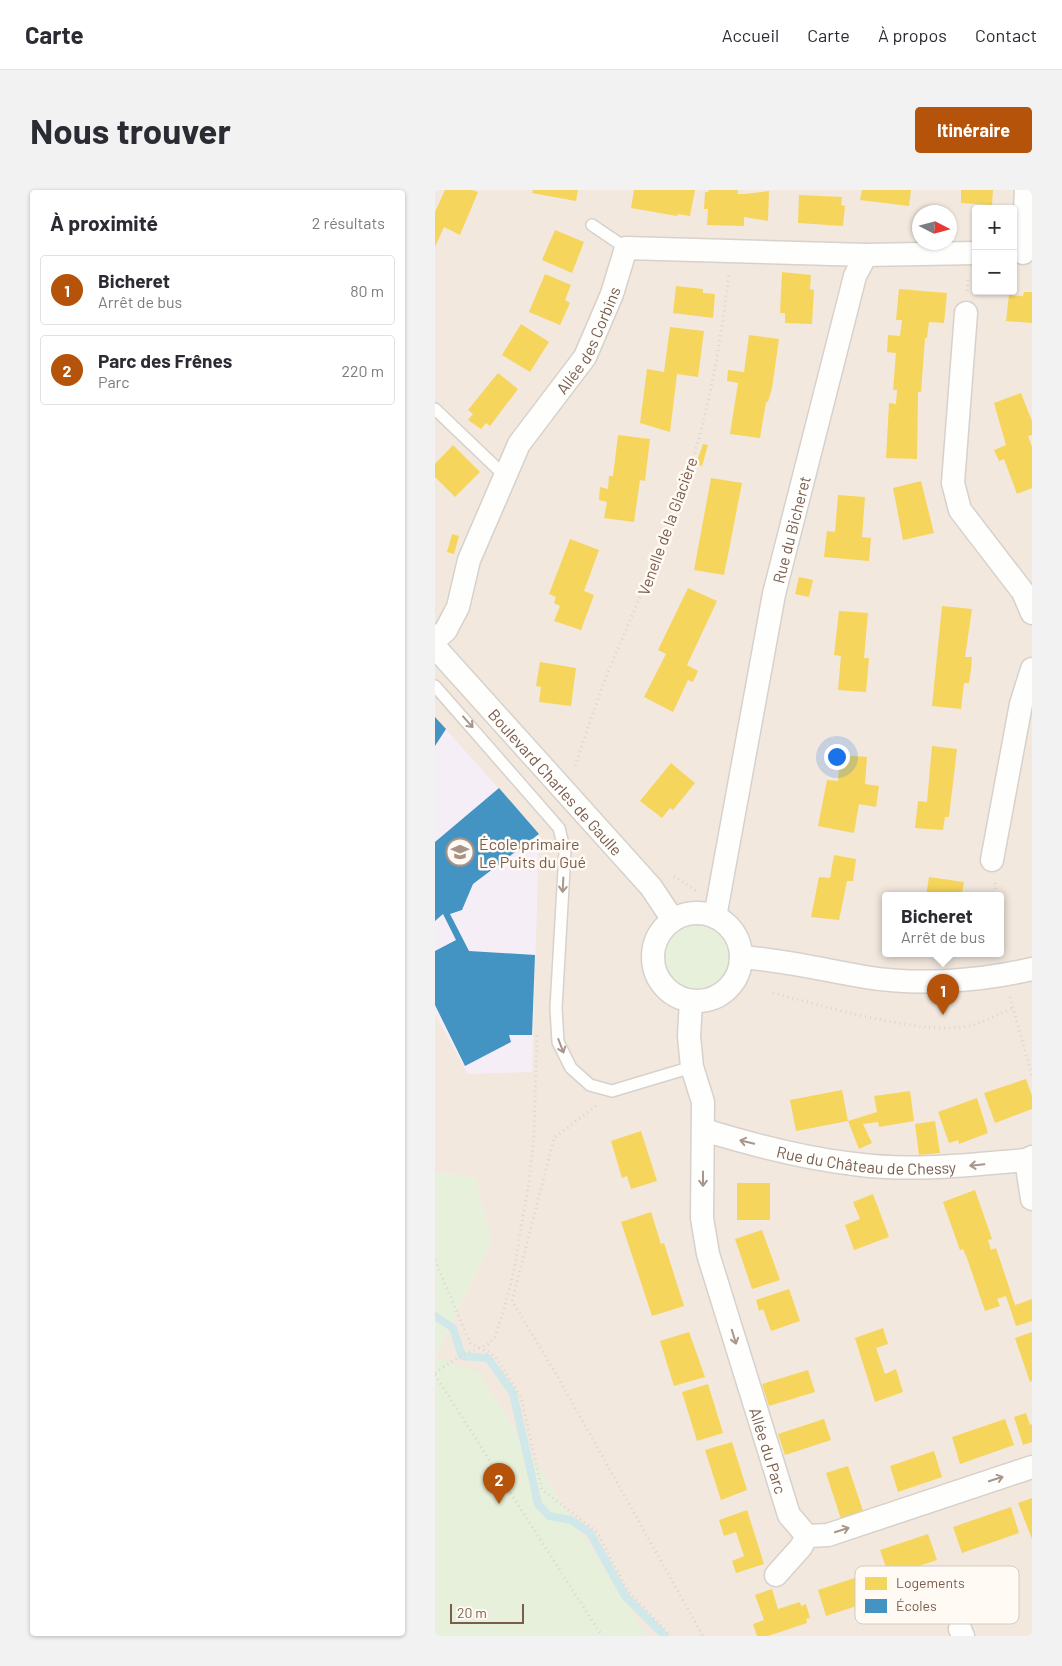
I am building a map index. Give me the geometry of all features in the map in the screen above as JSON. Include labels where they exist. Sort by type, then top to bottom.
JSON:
[{"type":"street","points":[[1023,253],[1026,190]]},
{"type":"street","points":[[626,248],[866,254],[972,253]]},
{"type":"street","name":"Allée des Corbins","points":[[435,640],[446,630],[458,607],[469,560],[503,476],[519,444],[585,357],[612,294],[626,248]]},
{"type":"street","name":"Rue du Bicheret","points":[[715,917],[774,594],[855,276],[866,254]]},
{"type":"street","points":[[966,313],[953,483],[960,510],[1023,592],[1032,613]]},
{"type":"street","name":"Boulevard Charles de Gaulle","points":[[435,647],[651,887],[673,920]]},
{"type":"street","points":[[993,860],[1021,704],[1032,669]]},
{"type":"street","points":[[694,914],[715,917],[734,933],[739,944],[741,957],[738,975],[726,990],[710,1000],[691,1001],[674,995],[661,983],[654,967],[654,949],[661,932],[673,920],[694,914]]},
{"type":"street","points":[[741,957],[786,961],[867,978],[926,981],[975,979],[1032,969]]},
{"type":"street","name":"Allée du Parc","points":[[691,1001],[689,1036],[692,1067],[703,1102],[702,1218],[708,1254],[789,1516],[807,1536]]},
{"type":"street","name":"Rue du Château de Chessy","points":[[704,1130],[792,1153],[854,1164],[907,1167],[959,1166],[1029,1159]]},
{"type":"street","points":[[1029,1159],[1032,1198]]},
{"type":"street","points":[[776,1575],[801,1547],[807,1536],[828,1535],[1032,1467]]},
{"type":"lane","points":[[592,225],[626,248]]},
{"type":"lane","points":[[435,409],[503,476]]},
{"type":"lane","points":[[435,686],[559,828],[565,852],[556,1008],[558,1042],[571,1068],[590,1084],[612,1091],[692,1067]]},
{"type":"path","name":"Venelle de la Glacière","points":[[566,792],[606,678],[649,579],[682,494],[707,405],[721,342],[731,250]]},
{"type":"path","points":[[966,313],[969,274]]},
{"type":"path","points":[[1004,957],[1012,1008],[1032,1076]]},
{"type":"path","points":[[773,993],[907,1025],[945,1029],[973,1025],[1012,1008]]},
{"type":"path","points":[[537,1029],[532,1154],[513,1275],[495,1336],[488,1344],[457,1358],[435,1374],[601,1636]]},
{"type":"path","points":[[619,1089],[554,1138],[512,1301],[559,1379],[703,1636]]},
{"type":"path","points":[[435,1260],[470,1343],[495,1356],[521,1397],[542,1490],[597,1532],[628,1592],[671,1636]]},
{"type":"shaded area","points":[[435,190],[1032,190],[1032,1636],[647,1636],[435,1357],[491,1241],[475,1178],[435,1173]]},
{"type":"shaded area","points":[[435,717],[539,834],[532,1072],[468,1074],[435,1014]]},
{"type":"green space","points":[[702,924],[720,933],[727,944],[729,957],[727,970],[720,981],[709,988],[690,990],[672,981],[665,970],[663,951],[672,933],[683,926]]},
{"type":"green space","points":[[435,1173],[475,1178],[491,1241],[435,1357]]},
{"type":"green space","points":[[435,1357],[479,1373],[647,1636],[435,1636]]},
{"type":"building: Logements","points":[[445,190],[472,190],[478,192],[460,235],[444,227],[435,247],[435,212]]},
{"type":"building: Logements","points":[[533,190],[578,190],[576,201],[532,193]]},
{"type":"building: Logements","points":[[634,190],[695,190],[690,216],[678,214],[677,216],[631,208]]},
{"type":"building: Logements","points":[[709,190],[738,190],[738,194],[769,191],[768,221],[744,217],[744,226],[707,225],[708,209],[704,209],[705,192]]},
{"type":"building: Logements","points":[[862,190],[911,190],[909,206],[860,200]]},
{"type":"building: Logements","points":[[961,190],[993,190],[992,205],[961,203]]},
{"type":"building: Logements","points":[[799,195],[842,197],[841,205],[845,206],[843,226],[798,223]]},
{"type":"building: Logements","points":[[555,230],[584,242],[572,273],[542,260]]},
{"type":"building: Logements","points":[[782,272],[811,275],[810,289],[814,290],[812,324],[785,323],[785,313],[780,313]]},
{"type":"building: Logements","points":[[545,274],[571,285],[565,300],[570,303],[560,325],[529,312]]},
{"type":"building: Logements","points":[[676,286],[703,289],[703,293],[715,294],[713,318],[673,313]]},
{"type":"building: Logements","points":[[899,289],[947,293],[944,323],[929,322],[927,338],[925,338],[921,392],[918,392],[917,459],[886,458],[889,403],[896,404],[897,390],[893,390],[896,353],[887,352],[888,335],[900,336],[902,320],[896,320]]},
{"type":"building: Logements","points":[[1024,292],[1032,292],[1032,323],[1006,321],[1009,295],[1023,296]]},
{"type":"building: Logements","points":[[521,324],[549,342],[530,372],[502,355]]},
{"type":"building: Logements","points":[[670,327],[704,331],[698,377],[677,374],[670,432],[640,423],[647,369],[664,372]]},
{"type":"building: Logements","points":[[749,335],[779,339],[772,388],[768,402],[766,402],[760,438],[730,434],[738,383],[727,381],[728,370],[744,372]]},
{"type":"building: Logements","points":[[498,373],[518,389],[490,426],[486,423],[481,429],[468,420],[473,414],[468,410]]},
{"type":"building: Logements","points":[[1021,393],[1032,421],[1032,435],[1028,436],[1032,447],[1032,488],[1017,494],[1004,459],[999,461],[994,450],[1006,445],[994,403]]},
{"type":"building: Logements","points":[[618,435],[650,439],[645,481],[640,480],[634,522],[604,518],[607,502],[599,500],[600,487],[608,489],[609,476],[613,476]]},
{"type":"building: Logements","points":[[703,444],[708,445],[702,466],[696,464]]},
{"type":"building: Logements","points":[[453,445],[480,472],[455,497],[435,477],[435,464]]},
{"type":"building: Logements","points":[[711,478],[742,483],[724,575],[694,570]]},
{"type":"building: Logements","points":[[921,481],[934,533],[903,540],[893,488]]},
{"type":"building: Logements","points":[[838,495],[865,497],[862,537],[871,538],[869,561],[824,557],[827,531],[835,532]]},
{"type":"building: Logements","points":[[452,534],[459,536],[454,554],[447,552]]},
{"type":"building: Logements","points":[[570,539],[599,550],[584,591],[594,595],[581,630],[554,621],[560,606],[554,603],[556,597],[549,594]]},
{"type":"building: Logements","points":[[799,577],[813,580],[809,597],[795,594]]},
{"type":"building: Logements","points":[[688,588],[717,601],[687,665],[698,671],[693,682],[688,680],[673,712],[644,697],[666,654],[658,650]]},
{"type":"building: Logements","points":[[942,606],[972,609],[965,657],[972,657],[971,669],[969,683],[964,683],[961,709],[932,706]]},
{"type":"building: Logements","points":[[839,611],[868,613],[864,658],[869,658],[866,692],[838,690],[841,656],[834,655]]},
{"type":"building: Logements","points":[[540,662],[576,668],[571,706],[539,702],[541,687],[536,686]]},
{"type":"building: Logements","points":[[932,746],[957,749],[949,817],[945,817],[943,830],[915,828],[918,801],[927,802]]},
{"type":"building: Logements","points":[[840,755],[867,757],[865,784],[879,786],[876,807],[859,804],[854,833],[818,826],[827,780],[838,781]]},
{"type":"building: Logements","points":[[671,763],[695,783],[673,810],[670,808],[662,818],[640,801]]},
{"type":"building: Logements","points":[[834,855],[856,859],[853,881],[847,881],[839,920],[811,917],[819,877],[830,878]]},
{"type":"building: Logements","points":[[929,877],[964,882],[962,892],[927,892]]},
{"type":"building: Logements","points":[[1026,1079],[1032,1096],[1032,1109],[995,1123],[984,1093]]},
{"type":"building: Logements","points":[[842,1090],[848,1121],[796,1131],[790,1100]]},
{"type":"building: Logements","points":[[910,1091],[914,1121],[879,1127],[878,1122],[863,1124],[872,1143],[859,1149],[848,1121],[877,1112],[874,1096]]},
{"type":"building: Logements","points":[[977,1098],[988,1133],[959,1144],[958,1140],[949,1143],[938,1112]]},
{"type":"building: Logements","points":[[935,1121],[940,1153],[919,1155],[915,1124]]},
{"type":"building: Logements","points":[[641,1131],[657,1181],[631,1189],[627,1176],[622,1178],[611,1141]]},
{"type":"building: Logements","points":[[737,1183],[770,1183],[770,1220],[737,1220]]},
{"type":"building: Logements","points":[[975,1190],[992,1239],[988,1240],[991,1250],[996,1248],[1015,1305],[1032,1299],[1032,1321],[1016,1326],[1006,1296],[997,1299],[1000,1306],[985,1311],[967,1258],[963,1249],[960,1250],[943,1202]]},
{"type":"building: Logements","points":[[873,1194],[889,1237],[854,1250],[845,1225],[860,1219],[853,1202]]},
{"type":"building: Logements","points":[[651,1212],[661,1244],[664,1243],[684,1306],[652,1316],[621,1222]]},
{"type":"building: Logements","points":[[762,1230],[780,1280],[752,1289],[735,1239]]},
{"type":"building: Logements","points":[[789,1289],[800,1321],[771,1331],[763,1309],[759,1311],[756,1300]]},
{"type":"building: Logements","points":[[883,1328],[888,1344],[876,1348],[885,1374],[896,1369],[903,1392],[875,1402],[855,1338]]},
{"type":"building: Logements","points":[[689,1332],[705,1377],[674,1386],[660,1341]]},
{"type":"building: Logements","points":[[1032,1332],[1032,1381],[1030,1382],[1015,1338]]},
{"type":"building: Logements","points":[[808,1370],[815,1392],[769,1406],[762,1384]]},
{"type":"building: Logements","points":[[708,1384],[723,1433],[697,1441],[682,1392]]},
{"type":"building: Logements","points":[[1026,1413],[1030,1425],[1032,1424],[1032,1442],[1023,1445],[1014,1417]]},
{"type":"building: Logements","points":[[824,1419],[831,1440],[785,1455],[778,1434]]},
{"type":"building: Logements","points":[[1005,1419],[1014,1445],[960,1464],[952,1437]]},
{"type":"building: Logements","points":[[732,1442],[747,1490],[721,1500],[705,1450]]},
{"type":"building: Logements","points":[[934,1451],[942,1477],[898,1492],[890,1466]]},
{"type":"building: Logements","points":[[848,1466],[863,1511],[841,1519],[826,1473]]},
{"type":"building: Logements","points":[[1032,1498],[1032,1539],[1018,1503]]},
{"type":"building: Logements","points":[[1011,1507],[1019,1533],[962,1553],[953,1527]]},
{"type":"building: Logements","points":[[747,1510],[764,1564],[736,1573],[732,1561],[744,1556],[736,1532],[724,1536],[719,1520]]},
{"type":"building: Logements","points":[[928,1534],[937,1560],[919,1566],[886,1566],[880,1550]]},
{"type":"building: Logements","points":[[855,1578],[855,1607],[826,1616],[818,1590]]},
{"type":"building: Logements","points":[[772,1589],[778,1609],[800,1602],[801,1606],[806,1604],[810,1618],[806,1619],[807,1623],[768,1636],[757,1636],[753,1624],[764,1620],[755,1595]]},
{"type":"building: Écoles","points":[[435,717],[446,729],[435,746]]},
{"type":"building: Écoles","points":[[499,788],[539,834],[473,884],[462,910],[450,914],[469,951],[535,955],[532,1035],[509,1035],[511,1042],[465,1066],[435,1005],[435,951],[456,940],[443,914],[435,921],[435,842]]},
{"type":"waterway","points":[[435,1316],[453,1328],[462,1356],[488,1358],[513,1393],[538,1504],[549,1516],[571,1520],[590,1533],[625,1596],[665,1636]]},
{"type":"place","name":"École primaire Le Puits du Gué","points":[[460,852]]},
{"type":"place","name":"Bicheret","points":[[943,1015]]},
{"type":"place","name":"Parc des Frênes","points":[[499,1504]]}]
